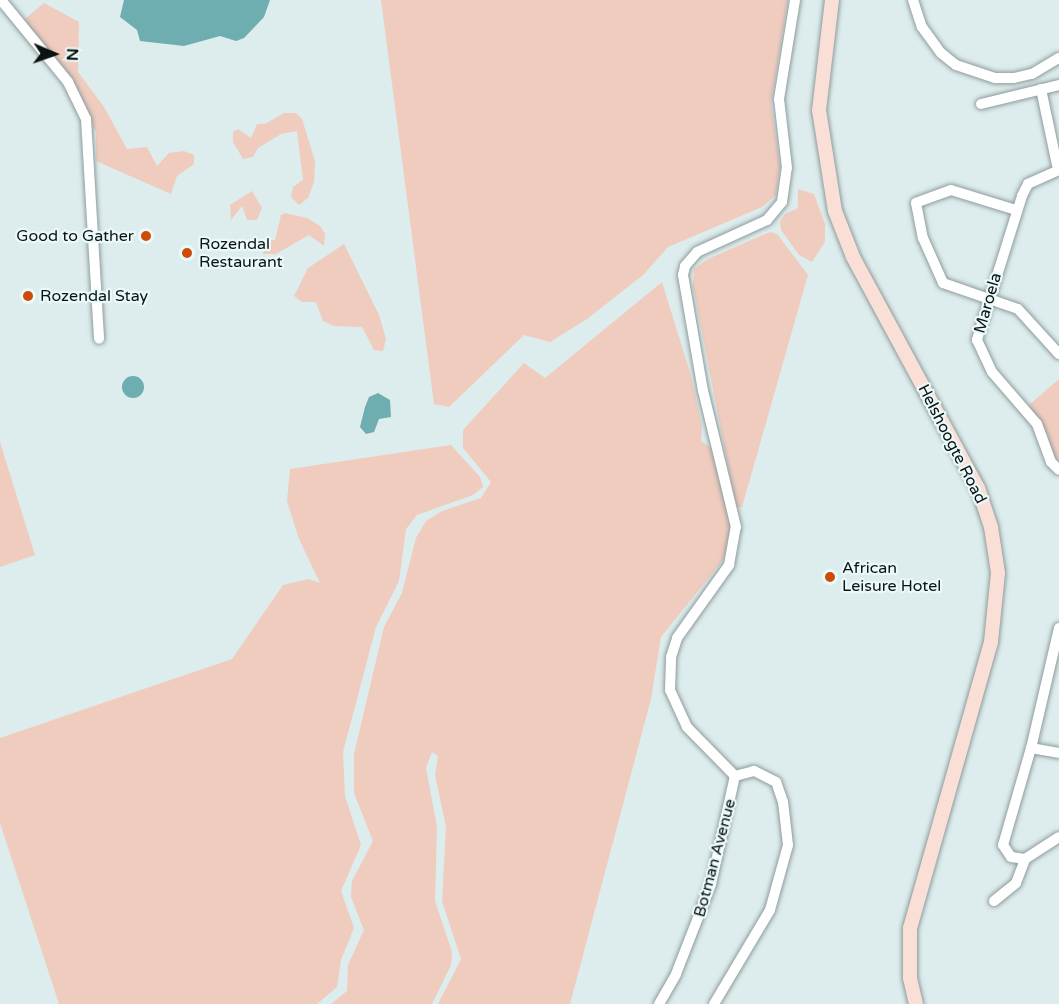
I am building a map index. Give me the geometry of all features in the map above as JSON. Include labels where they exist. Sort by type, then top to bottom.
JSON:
[{"type":"main road","name":"Helshoogte Road","points":[[832,0],[819,110],[835,211],[853,257],[978,488],[991,527],[998,573],[991,642],[910,928],[909,978],[916,1004]]},
{"type":"street","points":[[714,1004],[770,910],[788,845],[783,802],[776,782],[754,771],[735,776],[687,727],[670,690],[671,657],[677,638],[729,565],[736,527],[703,391],[683,275],[685,266],[697,252],[767,220],[782,202],[787,168],[779,90],[795,0]]},
{"type":"street","points":[[913,0],[922,27],[941,53],[956,65],[995,78],[1014,78],[1032,74],[1059,58]]},
{"type":"street","points":[[4,1],[68,82],[86,119],[99,339]]},
{"type":"street","points":[[981,104],[1059,85]]},
{"type":"street","points":[[1041,89],[1059,170]]},
{"type":"street","name":"Maroela","points":[[1059,170],[1028,184],[1016,210],[976,340],[979,351],[992,372],[1037,424],[1051,462],[1059,470]]},
{"type":"street","points":[[1016,210],[951,190],[916,203],[923,238],[943,283],[1018,309],[1059,354]]},
{"type":"street","points":[[1025,859],[1011,857],[1005,852],[1003,836],[1031,748],[1059,628]]},
{"type":"street","points":[[1031,748],[1059,753]]},
{"type":"street","name":"Botman Avenue","points":[[659,1004],[676,974],[711,884],[735,776]]},
{"type":"street","points":[[994,901],[1016,883],[1025,859],[1059,837]]},
{"type":"shaded area","points":[[381,0],[788,0],[771,103],[780,166],[776,195],[762,207],[668,247],[643,275],[587,319],[550,342],[524,335],[449,407],[434,404]]},
{"type":"shaded area","points":[[44,3],[79,22],[78,72],[104,107],[127,149],[147,147],[157,166],[169,153],[184,151],[194,155],[194,164],[177,176],[171,194],[96,161],[96,132],[25,19]]},
{"type":"shaded area","points":[[284,113],[296,113],[302,119],[315,161],[314,182],[308,198],[299,205],[291,197],[293,187],[303,180],[297,131],[281,134],[258,148],[253,157],[243,159],[233,142],[233,132],[238,129],[251,138],[257,124],[265,124]]},
{"type":"shaded area","points":[[798,189],[814,194],[825,224],[825,242],[812,262],[799,255],[781,230],[780,222],[785,214],[798,208]]},
{"type":"shaded area","points":[[252,191],[262,208],[257,220],[247,220],[242,206],[231,220],[230,205]]},
{"type":"shaded area","points":[[285,213],[307,218],[320,226],[325,234],[324,246],[309,235],[276,254],[263,254],[266,240],[275,240],[281,215]]},
{"type":"shaded area","points":[[770,232],[777,234],[808,275],[742,507],[737,507],[693,286],[694,269],[708,259]]},
{"type":"shaded area","points":[[344,244],[379,315],[386,339],[383,351],[374,350],[362,327],[334,326],[323,321],[316,302],[302,302],[294,296],[308,268]]},
{"type":"shaded area","points":[[662,282],[691,376],[702,426],[701,441],[713,449],[732,534],[723,560],[661,637],[651,699],[570,1004],[438,1004],[461,959],[442,901],[446,827],[435,775],[438,756],[432,752],[426,768],[437,827],[435,901],[452,952],[451,965],[432,1004],[331,1004],[347,991],[348,965],[364,930],[351,897],[352,881],[373,841],[354,793],[354,754],[384,627],[402,593],[416,538],[426,521],[442,511],[481,498],[491,482],[463,448],[463,430],[524,363],[545,378]]},
{"type":"shaded area","points":[[1059,379],[1059,465],[1053,459],[1048,435],[1029,405]]},
{"type":"shaded area","points":[[0,442],[35,555],[0,567]]},
{"type":"shaded area","points":[[451,445],[480,477],[483,487],[473,495],[417,515],[406,529],[399,581],[376,627],[343,752],[345,796],[361,845],[341,891],[354,928],[341,960],[337,987],[317,1004],[59,1004],[0,823],[0,738],[232,659],[283,585],[309,579],[320,583],[299,539],[287,501],[290,469]]},
{"type":"water","points":[[124,0],[270,0],[264,17],[244,38],[236,41],[220,36],[184,46],[140,41],[137,30],[120,17]]},
{"type":"water","points":[[133,376],[141,379],[144,387],[141,395],[133,398],[125,395],[122,387],[125,379]]},
{"type":"water","points":[[378,393],[390,400],[391,417],[379,419],[374,432],[366,434],[360,427],[365,407],[369,397]]},
{"type":"place","name":"Good to Gather","points":[[146,236]]},
{"type":"place","name":"Rozendal Restaurant","points":[[187,253]]},
{"type":"place","name":"Rozendal Stay","points":[[28,296]]},
{"type":"place","name":"African Leisure Hotel","points":[[830,577]]}]
